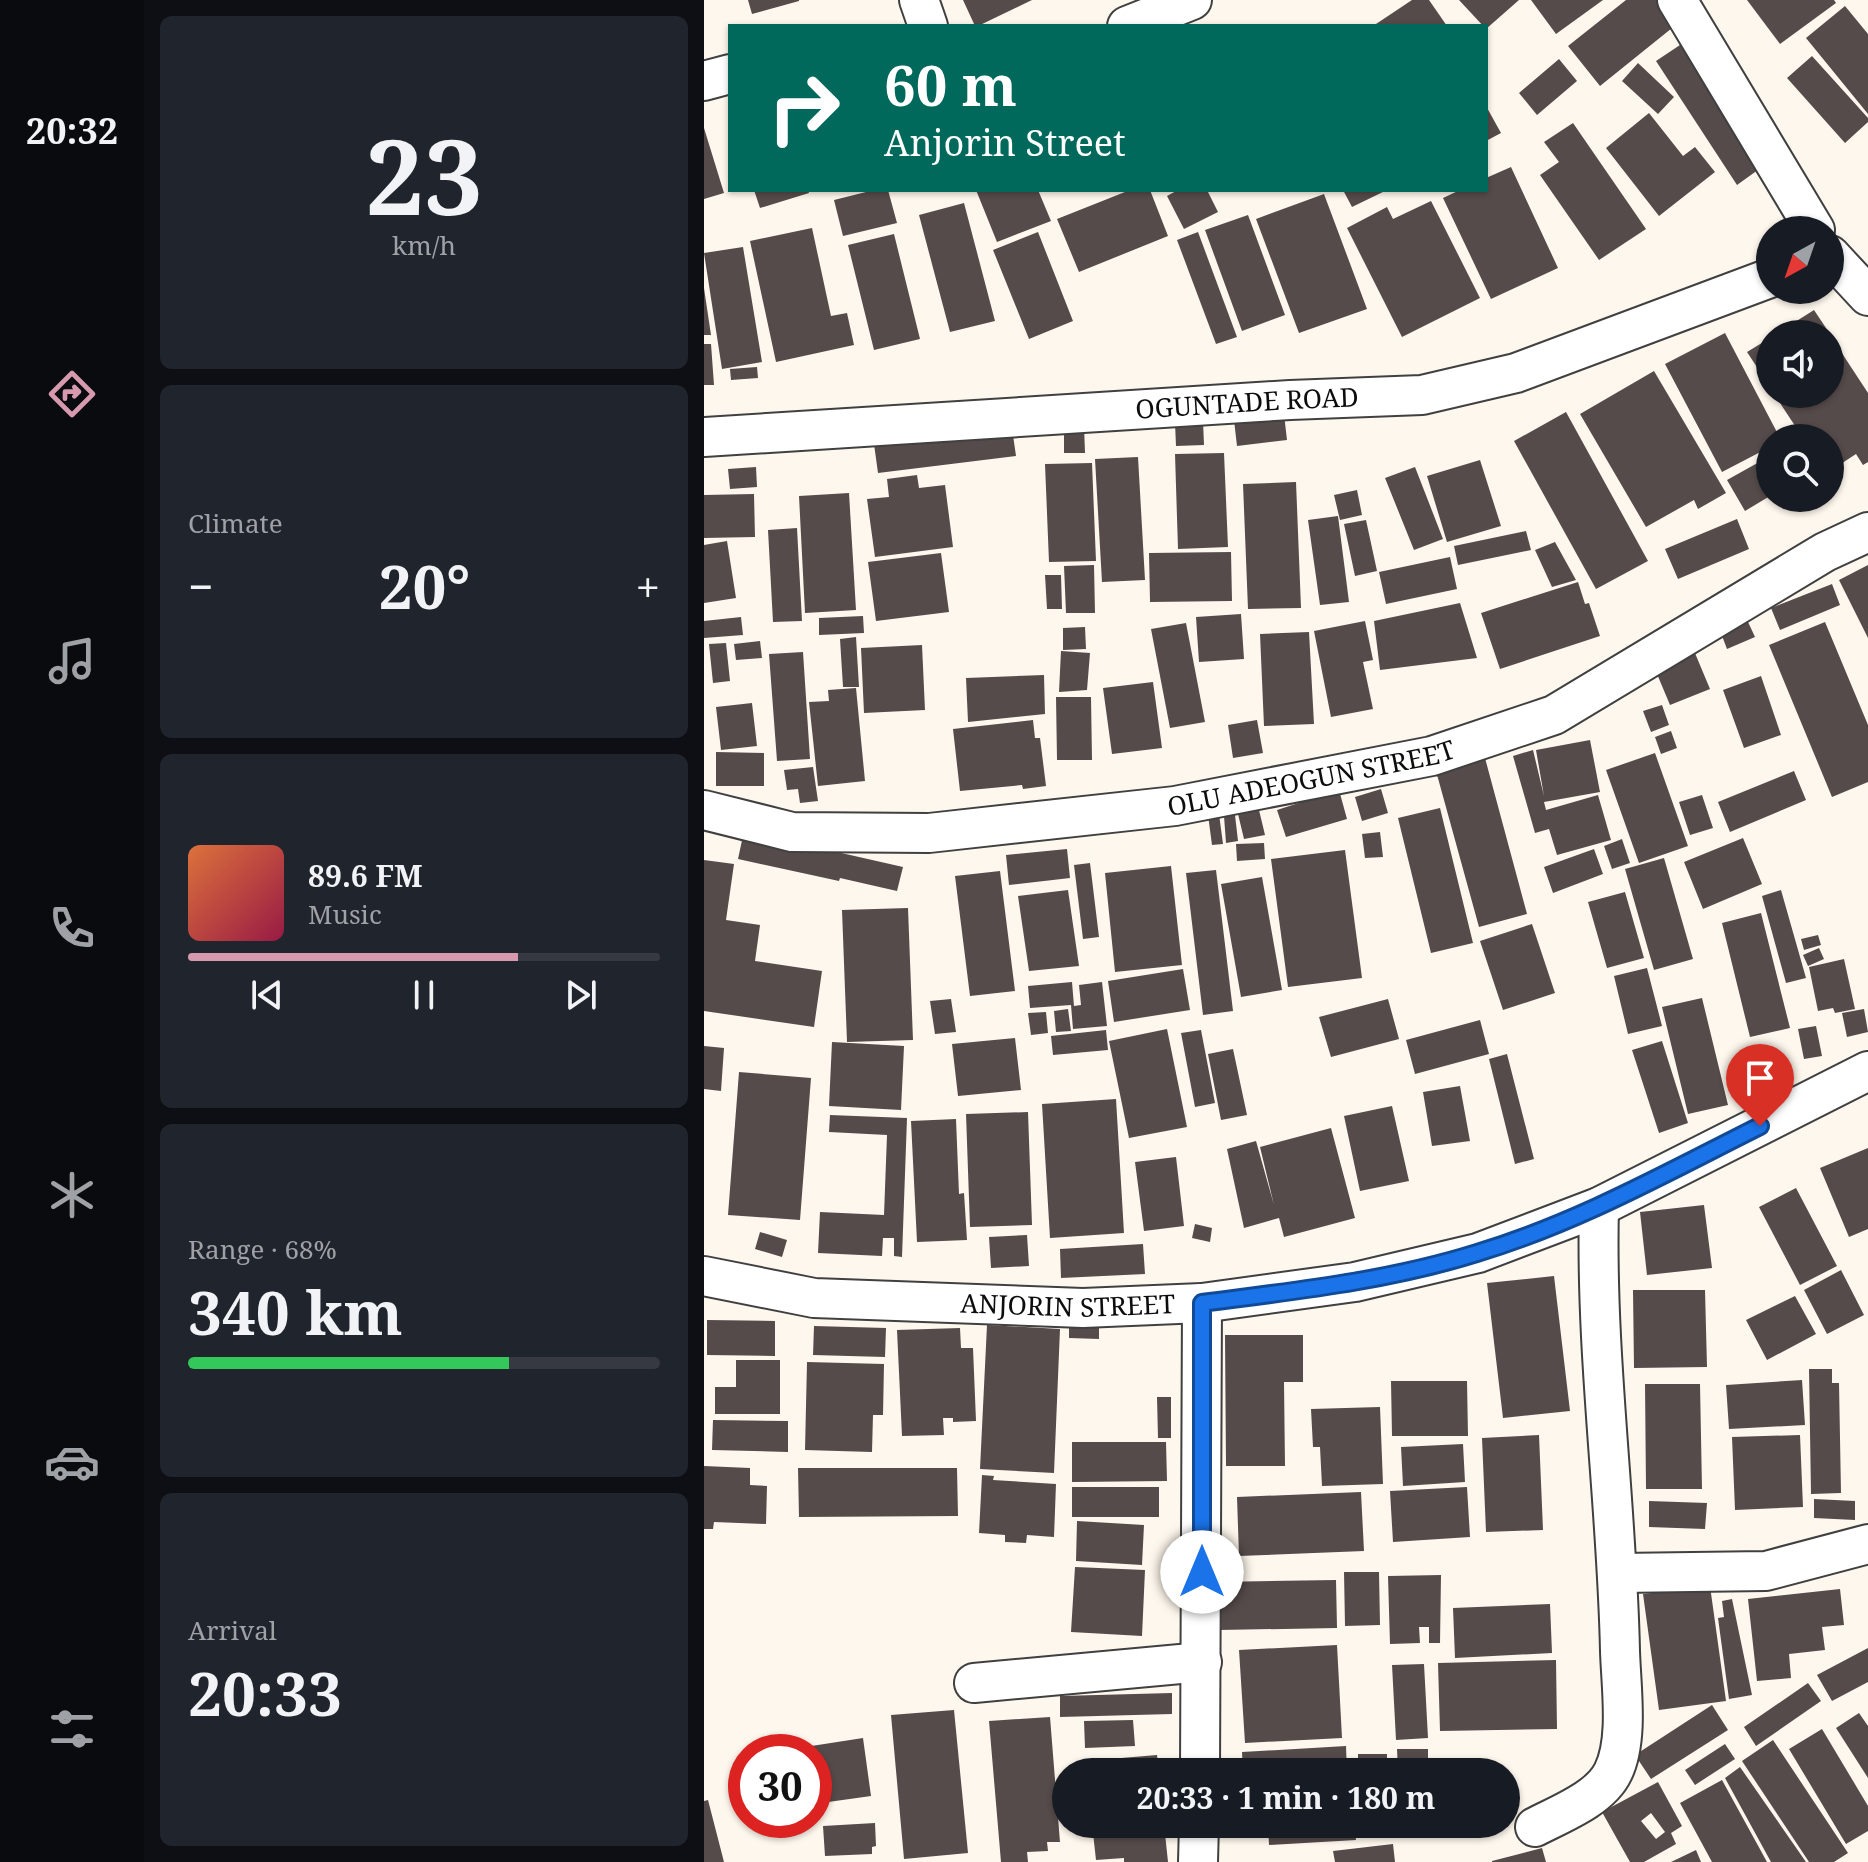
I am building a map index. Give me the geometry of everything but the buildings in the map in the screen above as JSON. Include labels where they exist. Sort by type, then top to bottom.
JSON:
[{"type":"street","points":[[1132,24],[1192,0]]},
{"type":"street","points":[[1677,0],[1807,216]]},
{"type":"street","points":[[704,81],[728,75]]},
{"type":"street","points":[[1844,270],[1868,296]]},
{"type":"street","name":"OGUNTADE ROAD","points":[[704,437],[1290,400],[1422,395],[1516,373],[1756,283]]},
{"type":"street","name":"OLU ADEOGUN STREET","points":[[704,810],[792,832],[929,833],[1175,806],[1432,756],[1554,715],[1825,552],[1868,532]]},
{"type":"street","name":"ANJORIN STREET","points":[[704,1276],[814,1298],[1083,1308],[1202,1303],[1355,1282],[1478,1253],[1599,1207],[1868,1071]]},
{"type":"street","points":[[1535,1827],[1586,1801],[1613,1773],[1622,1740],[1619,1573],[1598,1261],[1599,1207]]},
{"type":"street","points":[[1200,1758],[1202,1303]]},
{"type":"street","points":[[1619,1573],[1766,1571],[1868,1544]]},
{"type":"street","points":[[974,1683],[1202,1662]]},
{"type":"street","points":[[1198,1862],[1199,1838]]},
{"type":"route","points":[[1202,1572],[1202,1303],[1355,1282],[1478,1253],[1599,1207],[1760,1126]]}]
